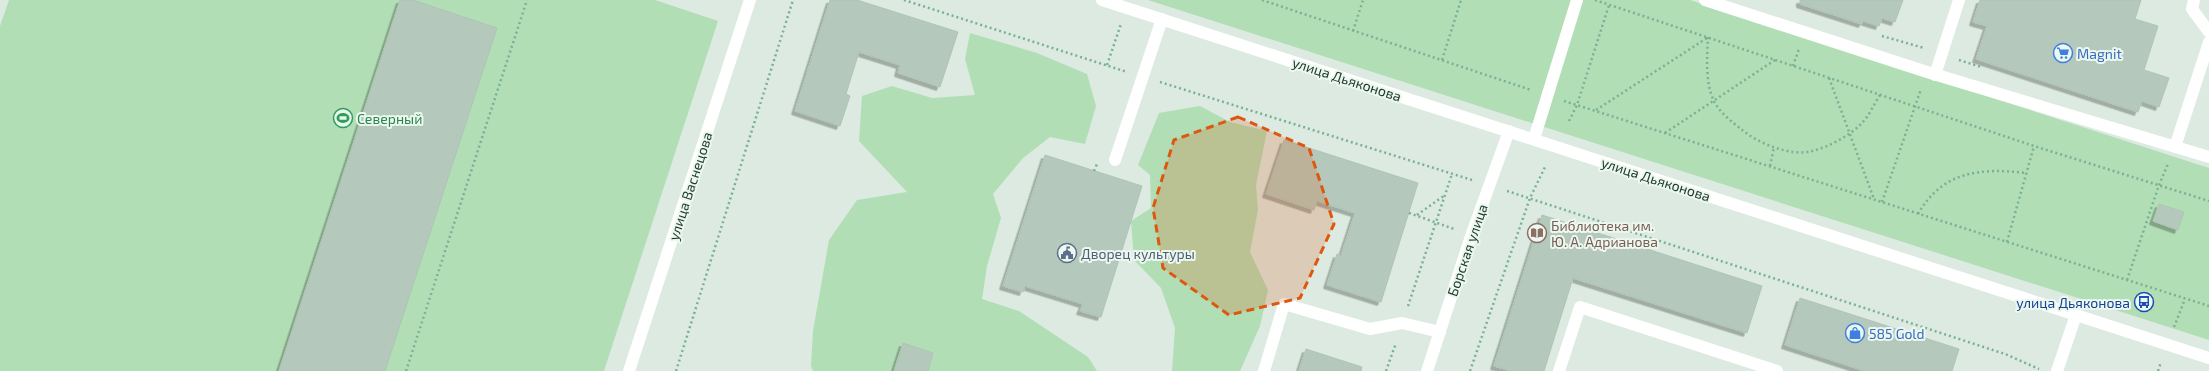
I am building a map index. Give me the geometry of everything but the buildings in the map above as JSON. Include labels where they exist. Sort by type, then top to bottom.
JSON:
[{"type":"main road","name":"улица Васнецова","points":[[629,371],[750,0]]},
{"type":"main road","name":"улица Дьяконова","points":[[1102,0],[2209,358]]},
{"type":"main road","points":[[1534,139],[1577,0]]},
{"type":"main road","points":[[1705,0],[1936,75],[2209,157]]},
{"type":"main road","points":[[1936,75],[1959,0]]},
{"type":"main road","points":[[2194,0],[2192,9],[2209,32]]},
{"type":"main road","points":[[1115,160],[1162,19]]},
{"type":"main road","points":[[2175,147],[2209,42]]},
{"type":"main road","name":"Борская улица","points":[[1427,371],[1471,236],[1509,131]]},
{"type":"main road","points":[[1264,371],[1284,304],[1370,329],[1402,323],[1440,332]]},
{"type":"main road","points":[[1558,371],[1580,307],[1777,371]]},
{"type":"main road","points":[[2057,371],[2076,314]]},
{"type":"path","points":[[406,371],[527,0]]},
{"type":"path","points":[[676,371],[793,0]]},
{"type":"path","points":[[1262,0],[1577,105],[2209,306]]},
{"type":"path","points":[[1353,31],[1363,0]]},
{"type":"path","points":[[1442,60],[1461,0]]},
{"type":"path","points":[[1595,0],[2034,146],[2209,200]]},
{"type":"path","points":[[1569,121],[1577,105],[1609,5]]},
{"type":"path","points":[[1107,66],[1127,8]]},
{"type":"path","points":[[1708,37],[1707,69],[1714,101],[1730,120],[1751,138],[1774,147],[1811,152],[1849,134],[1863,122],[1880,95]]},
{"type":"path","points":[[1596,111],[1708,37]]},
{"type":"path","points":[[1665,133],[1776,60]]},
{"type":"path","points":[[1828,78],[1874,199]]},
{"type":"path","points":[[1882,202],[1915,106]]},
{"type":"path","points":[[2007,242],[2034,146]]},
{"type":"path","points":[[1770,166],[1774,147]]},
{"type":"path","points":[[2127,280],[2158,185],[2175,147]]},
{"type":"path","points":[[1470,371],[1530,198],[1546,165]]},
{"type":"path","points":[[1918,214],[1927,199],[1948,182],[1969,174],[1995,170],[2026,173]]},
{"type":"path","points":[[1386,371],[1452,174]]},
{"type":"path","points":[[1416,215],[1445,194]]},
{"type":"path","points":[[1409,213],[1436,221],[1471,236]]},
{"type":"highlighted area","points":[[1238,117],[1309,148],[1334,224],[1300,298],[1229,315],[1163,268],[1153,208],[1174,140]]},
{"type":"green space","name":"Северный","points":[[9,0],[655,0],[718,21],[604,371],[0,371],[0,26]]},
{"type":"green space","points":[[1148,0],[1690,0],[2209,168],[2209,340]]},
{"type":"green space","points":[[970,33],[1037,53],[1087,74],[1096,106],[1085,144],[1050,137],[1023,158],[993,194],[1001,218],[987,266],[982,299],[1019,311],[1088,357],[1097,371],[813,371],[811,366],[813,331],[829,240],[857,200],[907,192],[859,141],[862,96],[892,86],[932,98],[975,95],[965,59]]},
{"type":"green space","points":[[1200,106],[1230,122],[1267,131],[1256,185],[1258,210],[1250,252],[1268,290],[1260,326],[1240,371],[1172,371],[1175,328],[1161,288],[1134,260],[1131,221],[1151,208],[1150,175],[1138,165],[1159,113]]},
{"type":"place","name":"Magnit","points":[[2063,53]]},
{"type":"place","name":"Северный","points":[[343,118]]},
{"type":"place","name":"Библиотека им. Ю. А. Адрианова","points":[[1537,233]]},
{"type":"place","name":"Дворец культуры","points":[[1067,253]]},
{"type":"place","name":"улица Дьяконова","points":[[2144,302]]},
{"type":"place","name":"585 Gold","points":[[1855,333]]}]
